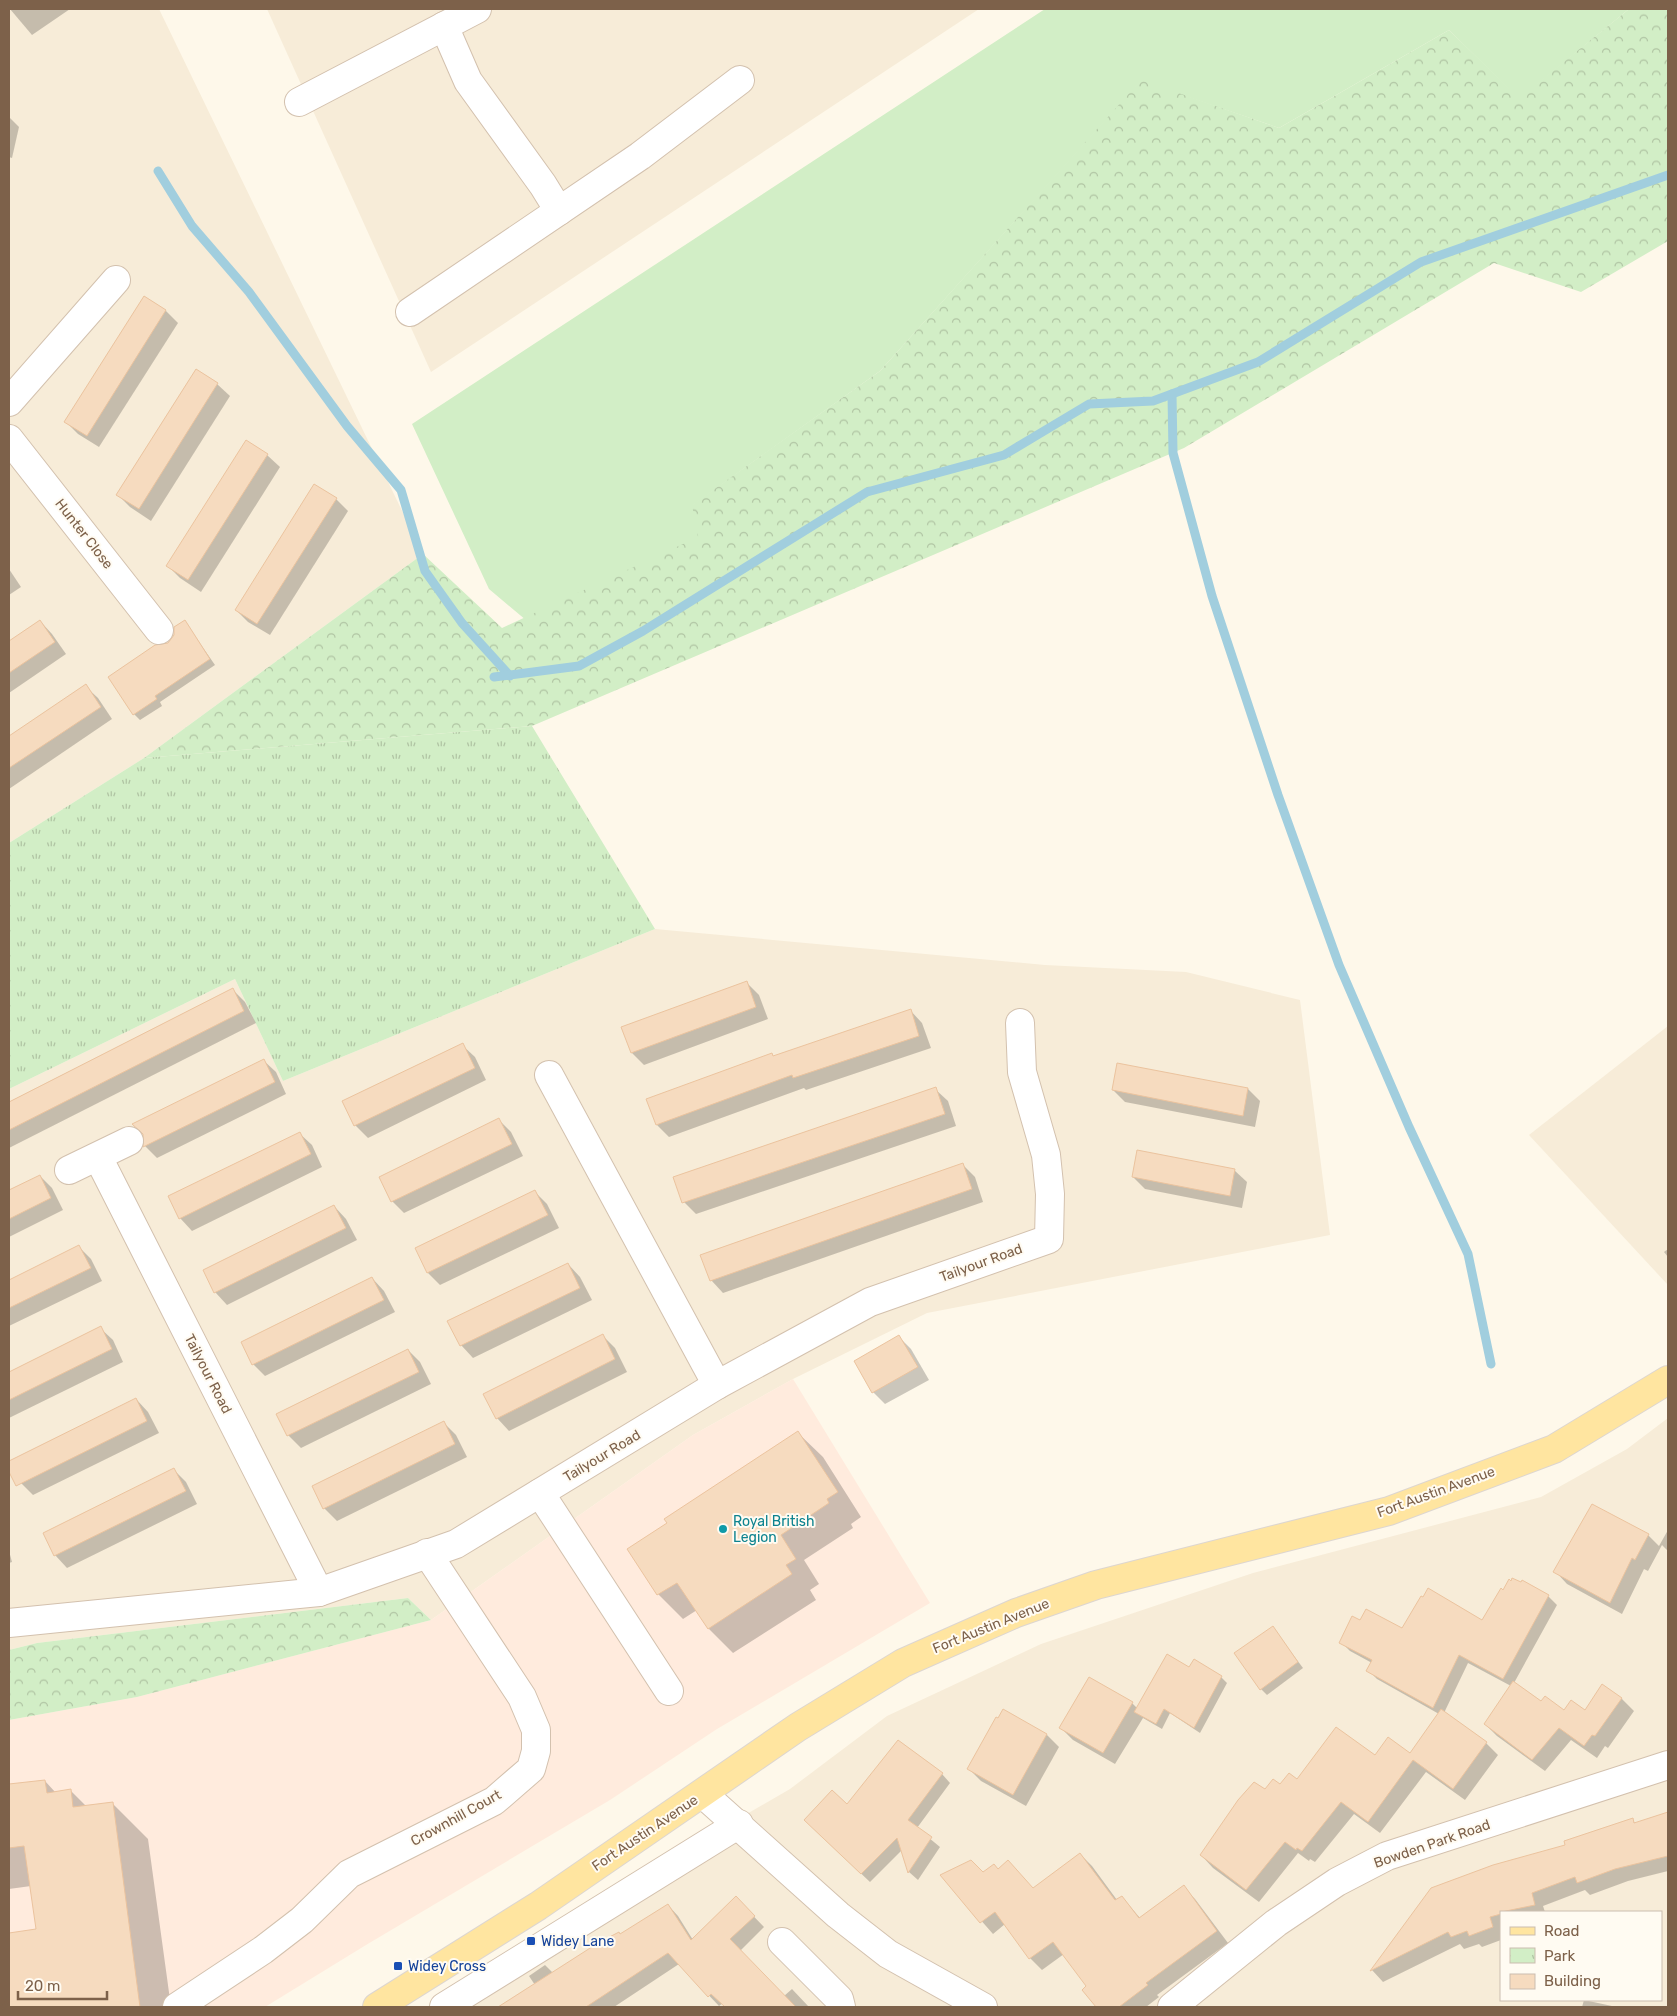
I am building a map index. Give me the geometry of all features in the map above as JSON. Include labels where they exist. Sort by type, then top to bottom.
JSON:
[{"type":"main road","name":"Fort Austin Avenue","points":[[378,2007],[531,1911],[798,1727],[904,1663],[1016,1613],[1096,1585],[1388,1511],[1554,1449],[1668,1380]]},
{"type":"street","points":[[299,102],[477,9]]},
{"type":"street","points":[[444,26],[468,81],[543,185],[559,211]]},
{"type":"street","points":[[410,312],[640,156],[740,80]]},
{"type":"street","points":[[9,402],[116,280]]},
{"type":"street","name":"Hunter Close","points":[[9,439],[159,630]]},
{"type":"street","name":"Tailyour Road","points":[[9,1624],[319,1592],[456,1544],[717,1385],[870,1302],[1049,1238],[1050,1194],[1046,1155],[1022,1072],[1020,1023]]},
{"type":"street","points":[[549,1076],[717,1385]]},
{"type":"street","points":[[69,1170],[129,1141]]},
{"type":"street","name":"Tailyour Road","points":[[98,1157],[319,1592]]},
{"type":"street","points":[[540,1494],[669,1691]]},
{"type":"street","name":"Crownhill Court","points":[[177,2007],[263,1950],[302,1920],[349,1874],[494,1800],[531,1769],[536,1752],[536,1730],[522,1697],[427,1553]]},
{"type":"street","name":"Bowden Park Road","points":[[1172,2007],[1276,1923],[1336,1882],[1387,1856],[1668,1765]]},
{"type":"street","points":[[703,1794],[739,1824],[838,1915],[888,1954],[983,2007]]},
{"type":"street","points":[[444,2007],[739,1824]]},
{"type":"street","points":[[782,1942],[839,1999],[841,2007]]},
{"type":"shaded area","points":[[9,9],[159,9],[423,554],[144,758],[9,843]]},
{"type":"shaded area","points":[[267,9],[979,9],[431,372]]},
{"type":"shaded area","points":[[655,929],[1045,965],[1186,972],[1300,1000],[1330,1235],[927,1313],[793,1379],[693,1435],[431,1620],[408,1598],[37,1643],[9,1650],[9,1089],[235,979],[283,1081]]},
{"type":"shaded area","points":[[1668,1026],[1668,1285],[1529,1135]]},
{"type":"shaded area","points":[[793,1379],[930,1603],[717,1729],[610,1800],[265,2007],[9,2007],[9,1720],[137,1697],[431,1620],[693,1435]]},
{"type":"shaded area","points":[[1668,1418],[1668,2007],[434,2007],[700,1841],[790,1789],[887,1716],[1041,1644],[1253,1573],[1541,1497],[1627,1449]]},
{"type":"green space","points":[[1045,9],[1629,9],[1519,99],[1449,30],[1279,128],[1141,81],[880,371],[693,505],[699,537],[545,636],[489,589],[412,424]]},
{"type":"green space","points":[[1629,9],[1668,9],[1668,241],[1581,292],[1494,263],[1184,448],[532,726],[144,758],[423,554],[502,628],[698,537],[692,505],[880,371],[1141,80],[1279,128],[1449,30],[1519,98]]},
{"type":"green space","points":[[532,726],[655,929],[283,1081],[235,979],[9,1089],[9,843],[144,758]]},
{"type":"green space","points":[[408,1598],[431,1620],[137,1697],[9,1720],[9,1650],[37,1643]]},
{"type":"building","points":[[144,296],[166,310],[87,436],[64,422]]},
{"type":"building","points":[[196,369],[218,383],[139,509],[116,495]]},
{"type":"building","points":[[246,440],[268,454],[188,580],[166,566]]},
{"type":"building","points":[[314,484],[337,498],[257,624],[235,610]]},
{"type":"building","points":[[40,620],[55,642],[9,673],[9,641]]},
{"type":"building","points":[[185,620],[210,659],[155,696],[157,699],[133,715],[108,677],[155,645],[168,643],[174,635],[174,627]]},
{"type":"building","points":[[86,684],[101,707],[9,768],[9,736]]},
{"type":"building","points":[[747,981],[756,1007],[631,1053],[621,1027]]},
{"type":"building","points":[[233,988],[244,1011],[9,1130],[9,1102]]},
{"type":"building","points":[[911,1009],[919,1036],[793,1078],[792,1075],[656,1125],[646,1099],[772,1053],[773,1056]]},
{"type":"building","points":[[463,1043],[475,1068],[354,1126],[342,1101]]},
{"type":"building","points":[[264,1059],[275,1082],[143,1147],[143,1134],[132,1124]]},
{"type":"building","points":[[1117,1063],[1248,1088],[1243,1116],[1112,1090]]},
{"type":"building","points":[[936,1087],[945,1114],[682,1203],[673,1177]]},
{"type":"building","points":[[499,1118],[512,1144],[391,1202],[379,1177]]},
{"type":"building","points":[[300,1132],[311,1154],[179,1219],[168,1196]]},
{"type":"building","points":[[1137,1150],[1235,1169],[1230,1196],[1132,1177]]},
{"type":"building","points":[[963,1163],[972,1189],[710,1281],[700,1255]]},
{"type":"building","points":[[40,1175],[51,1198],[9,1219],[9,1190]]},
{"type":"building","points":[[535,1190],[548,1215],[427,1273],[415,1248]]},
{"type":"building","points":[[334,1205],[346,1228],[214,1293],[203,1270]]},
{"type":"building","points":[[79,1245],[91,1268],[9,1308],[9,1280]]},
{"type":"building","points":[[568,1263],[580,1288],[460,1346],[447,1321]]},
{"type":"building","points":[[372,1277],[384,1300],[252,1365],[241,1342]]},
{"type":"building","points":[[101,1326],[112,1349],[9,1400],[9,1372]]},
{"type":"building","points":[[603,1334],[615,1359],[496,1419],[483,1394]]},
{"type":"building","points":[[899,1335],[918,1367],[872,1393],[854,1361]]},
{"type":"building","points":[[408,1349],[419,1372],[287,1436],[276,1414]]},
{"type":"building","points":[[136,1398],[147,1421],[16,1486],[9,1472],[9,1461]]},
{"type":"building","points":[[444,1421],[455,1444],[323,1509],[312,1486]]},
{"type":"building","name":"Royal British Legion","points":[[798,1431],[838,1492],[827,1499],[829,1503],[781,1535],[796,1559],[786,1565],[792,1574],[708,1629],[677,1583],[657,1595],[627,1549],[667,1523],[664,1519]]},
{"type":"building","points":[[174,1468],[186,1491],[54,1556],[43,1533]]},
{"type":"building","points":[[1592,1504],[1649,1534],[1635,1560],[1632,1558],[1610,1603],[1553,1572]]},
{"type":"building","points":[[1512,1578],[1521,1582],[1522,1580],[1549,1595],[1503,1679],[1459,1655],[1433,1708],[1366,1671],[1372,1660],[1339,1643],[1352,1616],[1360,1620],[1366,1609],[1402,1628],[1421,1596],[1423,1597],[1428,1588],[1482,1620],[1501,1588],[1503,1590],[1509,1579],[1511,1581]]},
{"type":"building","points":[[1273,1626],[1298,1662],[1260,1690],[1234,1653]]},
{"type":"building","points":[[1167,1654],[1189,1667],[1194,1659],[1222,1676],[1194,1728],[1164,1709],[1156,1724],[1134,1712]]},
{"type":"building","points":[[1089,1677],[1133,1702],[1103,1753],[1059,1728]]},
{"type":"building","points":[[1513,1681],[1541,1701],[1545,1696],[1564,1710],[1571,1700],[1585,1710],[1602,1684],[1622,1698],[1595,1736],[1592,1735],[1584,1746],[1559,1728],[1532,1760],[1484,1724]]},
{"type":"building","points":[[1003,1709],[1047,1734],[1013,1795],[967,1769],[996,1717],[998,1718]]},
{"type":"building","points":[[1441,1709],[1487,1742],[1453,1789],[1413,1760],[1368,1822],[1341,1802],[1302,1851],[1297,1848],[1296,1850],[1285,1842],[1246,1890],[1200,1855],[1238,1800],[1254,1782],[1265,1789],[1273,1779],[1280,1784],[1289,1773],[1297,1779],[1336,1727],[1375,1755],[1388,1737],[1410,1753]]},
{"type":"building","points":[[898,1740],[943,1773],[908,1820],[932,1837],[908,1873],[897,1838],[861,1874],[804,1820],[832,1790],[847,1804]]},
{"type":"building","points":[[45,1780],[47,1793],[71,1789],[73,1807],[113,1802],[140,2007],[9,2007],[9,1933],[36,1929],[24,1846],[9,1848],[9,1784]]},
{"type":"building","points":[[1668,1812],[1668,1856],[1615,1869],[1577,1883],[1575,1877],[1532,1893],[1535,1905],[1500,1911],[1500,1914],[1490,1917],[1493,1927],[1469,1936],[1467,1931],[1451,1937],[1448,1932],[1370,1971],[1431,1888],[1493,1865],[1565,1845],[1564,1841],[1633,1818],[1634,1823]]},
{"type":"building","points":[[1080,1853],[1115,1900],[1122,1896],[1139,1918],[1184,1885],[1217,1931],[1146,1983],[1148,1985],[1119,2007],[1096,2007],[1082,1990],[1086,1986],[1053,1942],[1029,1959],[995,1912],[980,1923],[940,1875],[971,1860],[983,1872],[994,1864],[998,1869],[1008,1860],[1033,1888]]},
{"type":"building","points":[[736,1896],[755,1916],[730,1939],[796,2007],[725,2007],[711,1994],[708,1997],[668,1953],[586,2007],[498,2007],[598,1943],[619,1932],[620,1934],[668,1904],[691,1940]]},
{"type":"waterway","points":[[158,171],[192,226],[249,292],[347,426],[401,490],[425,571],[462,623],[510,676]]},
{"type":"waterway","points":[[494,677],[579,666],[643,631],[867,492],[1004,455],[1089,404],[1153,401],[1258,362],[1421,262],[1668,175]]},
{"type":"waterway","points":[[1172,394],[1173,453],[1212,596],[1278,795],[1339,965],[1409,1127],[1468,1254],[1491,1364]]},
{"type":"place","name":"Royal British Legion","points":[[723,1529]]},
{"type":"place","name":"Widey Lane","points":[[531,1941]]},
{"type":"place","name":"Widey Cross","points":[[398,1966]]}]
